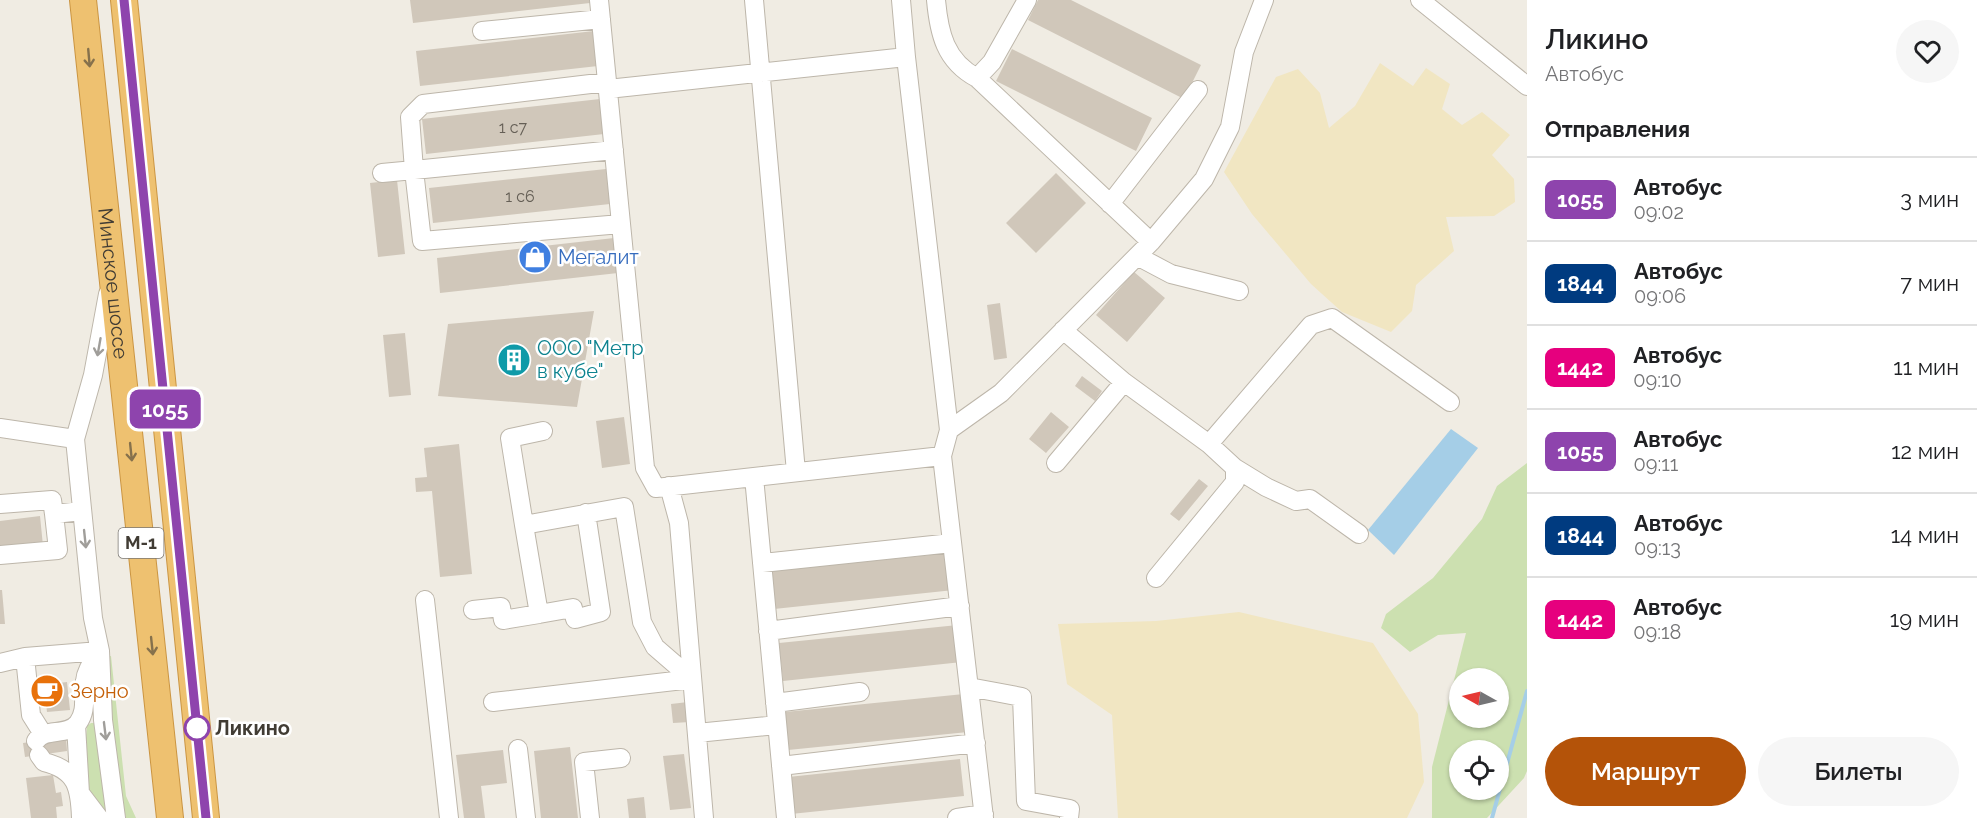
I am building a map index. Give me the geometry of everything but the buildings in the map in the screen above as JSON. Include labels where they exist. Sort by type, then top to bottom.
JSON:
[{"type":"highway","name":"Минское шоссе","points":[[83,0],[170,818]]},
{"type":"highway","name":"Минское шоссе","points":[[124,0],[206,818]]},
{"type":"street","points":[[599,0],[645,468],[656,488],[942,456]]},
{"type":"street","points":[[754,0],[796,472]]},
{"type":"street","points":[[902,0],[906,57],[949,430],[942,456],[984,816],[957,818]]},
{"type":"street","points":[[936,0],[944,46],[963,70],[977,78],[1151,242]]},
{"type":"street","points":[[977,78],[992,62],[1027,0]]},
{"type":"street","points":[[1420,0],[1527,86]]},
{"type":"street","points":[[949,430],[1001,393],[1151,242],[1204,179],[1230,127],[1244,52],[1258,3]]},
{"type":"street","points":[[482,31],[601,19]]},
{"type":"street","points":[[621,224],[422,241],[410,117],[423,104],[608,85],[761,73],[906,57]]},
{"type":"street","points":[[1110,204],[1198,90]]},
{"type":"street","points":[[382,173],[614,150]]},
{"type":"street","points":[[1137,256],[1171,274],[1239,291]]},
{"type":"street","points":[[112,268],[93,375],[75,439],[93,618],[100,651],[104,720],[116,818]]},
{"type":"street","points":[[1209,444],[1311,325],[1332,318],[1450,402]]},
{"type":"street","points":[[1063,330],[1124,382],[1209,444],[1235,468],[1296,501],[1311,499],[1359,534]]},
{"type":"street","points":[[1056,463],[1124,382]]},
{"type":"street","points":[[0,428],[75,439]]},
{"type":"street","points":[[539,614],[510,438],[543,431]]},
{"type":"street","points":[[1156,578],[1235,482],[1235,468]]},
{"type":"street","points":[[754,477],[786,818]]},
{"type":"street","points":[[669,486],[679,523],[704,818]]},
{"type":"street","points":[[0,504],[52,500],[58,550],[0,555]]},
{"type":"street","points":[[524,525],[624,507],[642,622],[655,647],[692,679]]},
{"type":"street","points":[[54,514],[82,511]]},
{"type":"street","points":[[474,610],[501,607],[503,620],[573,608],[575,619],[601,612],[586,513]]},
{"type":"street","points":[[762,563],[952,543]]},
{"type":"street","points":[[425,600],[449,818]]},
{"type":"street","points":[[768,631],[960,606]]},
{"type":"street","points":[[0,663],[25,657],[100,651]]},
{"type":"street","points":[[81,818],[76,725],[85,709],[87,671],[100,651]]},
{"type":"street","points":[[25,657],[31,715],[44,762],[55,765],[68,773],[99,818]]},
{"type":"street","points":[[493,702],[692,679]]},
{"type":"street","points":[[969,687],[1022,697],[1026,801],[1070,809],[1069,818]]},
{"type":"street","points":[[775,703],[860,692]]},
{"type":"street","points":[[39,743],[76,725]]},
{"type":"street","points":[[697,733],[777,726]]},
{"type":"street","points":[[781,766],[976,743]]},
{"type":"street","points":[[518,749],[526,818]]},
{"type":"street","points":[[590,818],[584,762],[621,758]]},
{"type":"green space","points":[[1527,463],[1527,771],[1524,778],[1509,794],[1509,740],[1449,740],[1449,800],[1504,800],[1487,818],[1432,818],[1432,767],[1449,700],[1449,728],[1509,728],[1509,668],[1457,668],[1466,633],[1438,635],[1410,652],[1381,628],[1386,614],[1433,578],[1482,519],[1497,486]]},
{"type":"green space","points":[[111,656],[126,796],[136,818],[126,818],[120,796],[105,657]]},
{"type":"green space","points":[[96,723],[108,815],[94,802],[88,784],[85,765],[87,726]]},
{"type":"sand","points":[[1380,63],[1413,86],[1426,68],[1450,84],[1442,109],[1462,125],[1482,112],[1510,135],[1492,155],[1514,179],[1515,202],[1494,216],[1446,217],[1454,251],[1416,285],[1412,311],[1391,332],[1342,312],[1311,284],[1252,214],[1224,172],[1276,77],[1298,69],[1320,93],[1329,128],[1355,106]]},
{"type":"sand","points":[[1239,612],[1373,643],[1418,714],[1424,782],[1407,818],[1118,818],[1112,715],[1067,684],[1058,624],[1156,621]]},
{"type":"water","points":[[1451,429],[1478,448],[1394,555],[1368,530]]},
{"type":"waterway","points":[[1492,818],[1527,691]]},
{"type":"bus line","name":"1055","points":[[124,0],[206,818]]},
{"type":"place","name":"Мегалит","points":[[535,257]]},
{"type":"place","name":"ООО \"Метр в кубе\"","points":[[514,360]]},
{"type":"place","name":"Зерно","points":[[47,691]]},
{"type":"place","name":"Ликино","points":[[197,728]]}]
